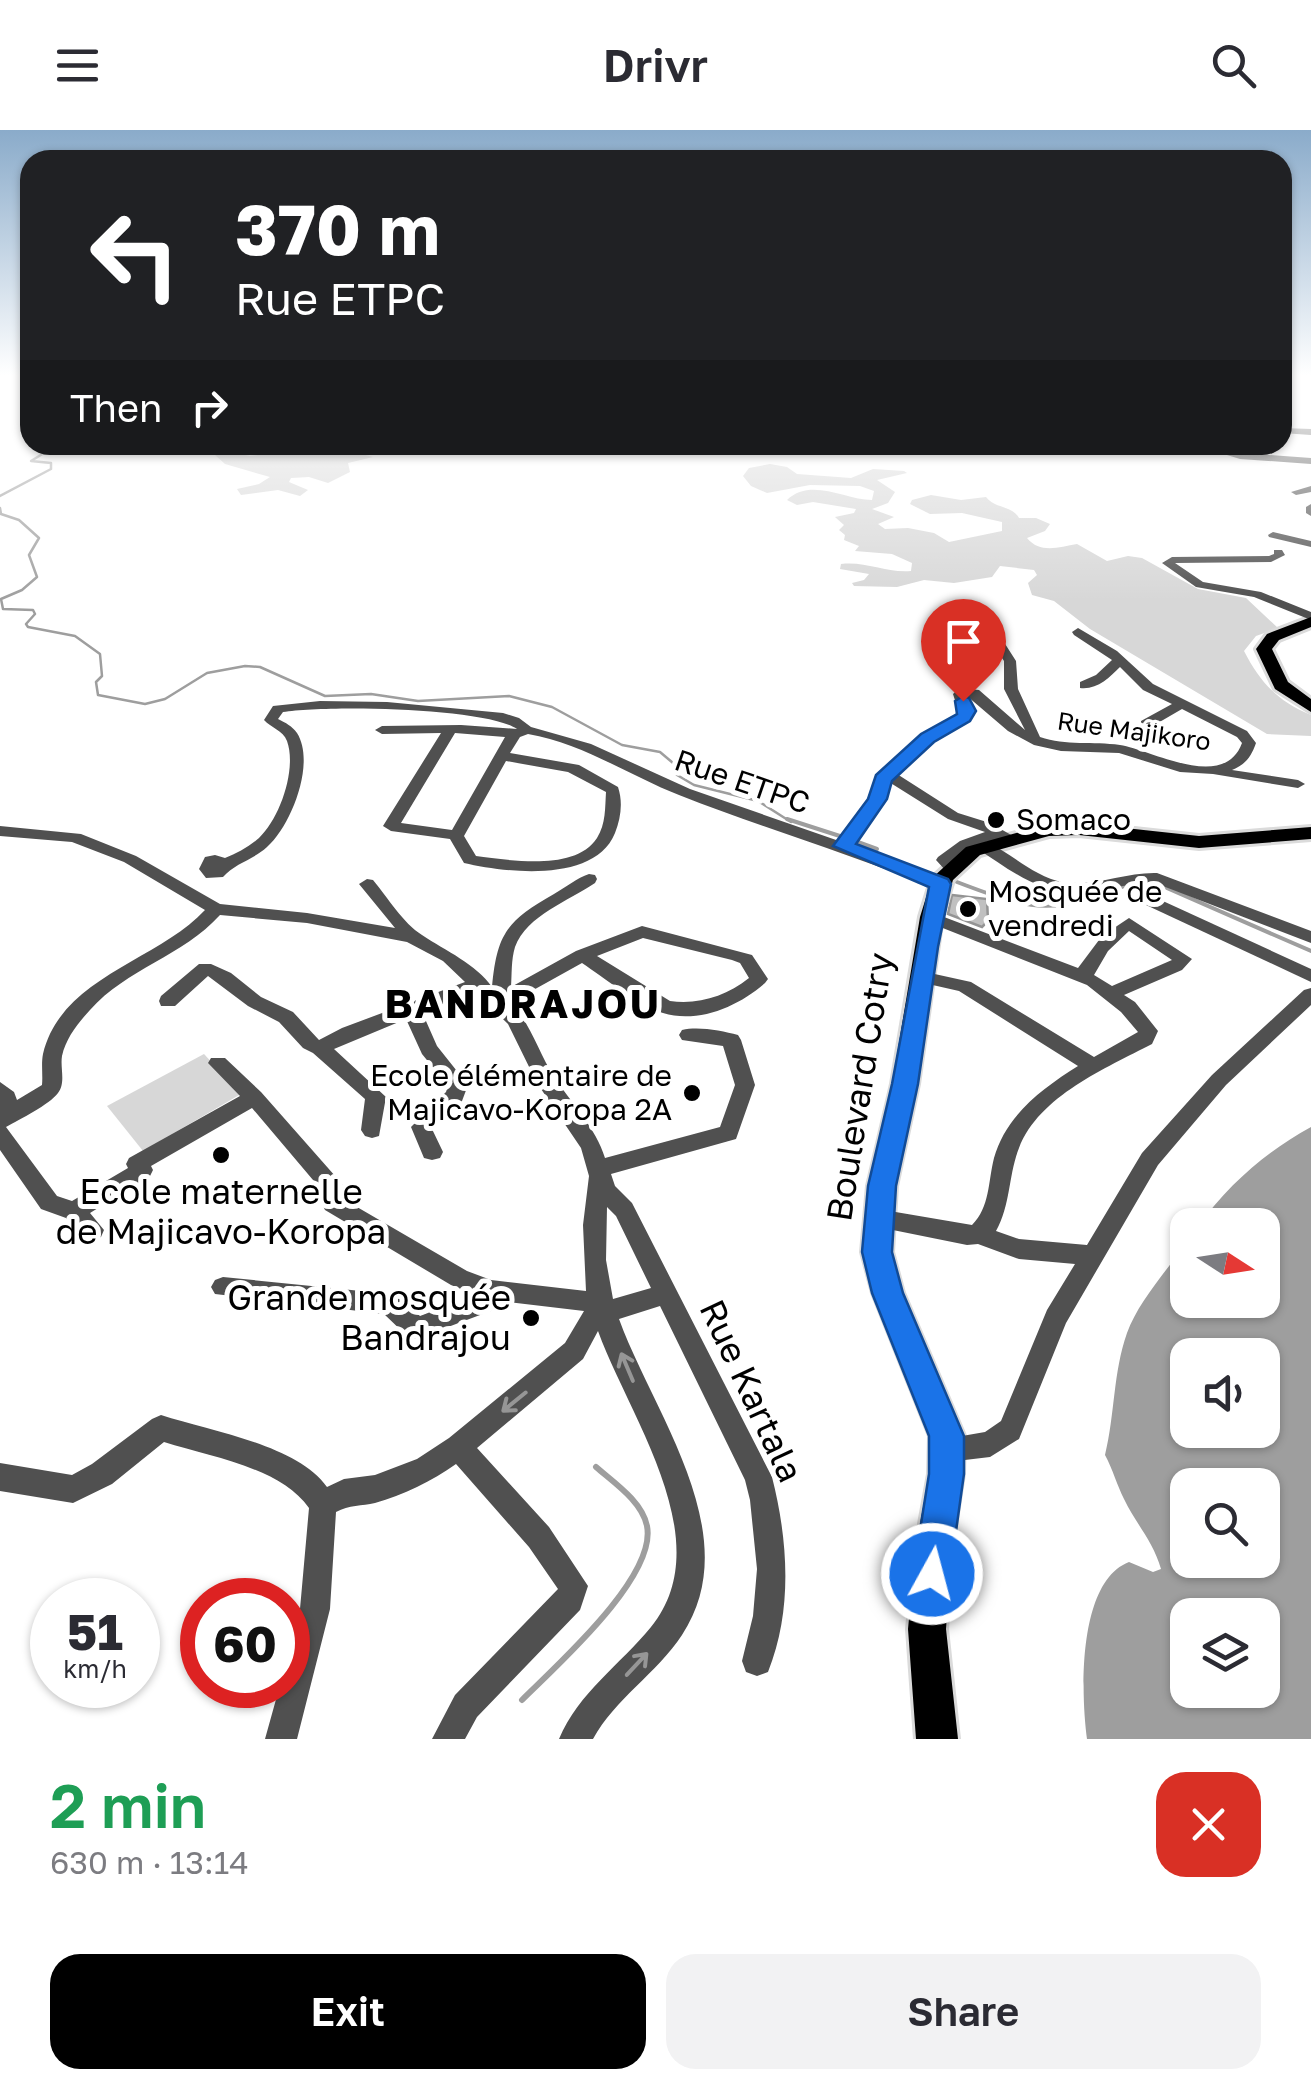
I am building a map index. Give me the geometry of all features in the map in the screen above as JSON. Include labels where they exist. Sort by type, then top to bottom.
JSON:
[{"type":"main road","points":[[1311,618],[1273,637],[1264,649],[1280,685],[1311,707]]},
{"type":"main road","points":[[946,876],[984,846],[1064,829],[1199,842],[1311,833]]},
{"type":"main road","name":"Boulevard Cotry","points":[[937,1739],[926,1628],[948,1448],[931,1390],[880,1273],[878,1218],[932,917],[946,876]]},
{"type":"street","points":[[1236,455],[1311,462]]},
{"type":"street","points":[[1296,492],[1311,489]]},
{"type":"street","points":[[1274,535],[1311,544]]},
{"type":"street","points":[[1278,552],[1280,555],[1271,559],[1168,563],[1194,583],[1257,594],[1311,618]]},
{"type":"street","points":[[993,622],[994,636],[1010,661],[1011,689],[1032,728],[1034,740]]},
{"type":"street","name":"Rue Majikoro","points":[[848,840],[877,799],[879,784],[927,738],[966,714],[962,692],[972,692],[1007,723],[1034,740],[1070,748],[1124,750],[1156,762],[1208,769],[1238,764],[1248,751],[1249,743],[1230,727],[1148,687],[1120,660],[1078,632]]},
{"type":"street","points":[[1085,684],[1101,678],[1120,660]]},
{"type":"street","points":[[1146,724],[1182,703]]},
{"type":"street","points":[[224,864],[244,856],[268,838],[294,783],[293,741],[288,731],[270,720],[278,708],[306,704],[469,712],[510,719],[521,732]]},
{"type":"street","points":[[382,730],[521,732]]},
{"type":"street","points":[[450,730],[391,826],[457,835]]},
{"type":"street","points":[[457,835],[502,756],[521,732]]},
{"type":"street","name":"Rue ETPC","points":[[521,732],[558,736],[684,792],[848,840],[946,876]]},
{"type":"street","points":[[457,835],[470,860],[550,868],[600,847],[610,832],[615,810],[613,790],[593,775],[562,762],[502,756]]},
{"type":"street","points":[[1208,769],[1298,784]]},
{"type":"street","points":[[888,775],[954,816],[984,826],[1007,840]]},
{"type":"street","points":[[0,831],[74,838],[130,858],[216,910],[307,918],[412,937]]},
{"type":"street","points":[[946,876],[944,860],[959,847],[990,836],[1007,840]]},
{"type":"street","points":[[984,846],[1059,887],[1079,888],[1135,876],[1157,878],[1311,937]]},
{"type":"street","points":[[498,1002],[504,987],[505,952],[515,930],[531,915],[589,879]]},
{"type":"street","points":[[366,884],[412,937]]},
{"type":"street","points":[[1152,901],[1307,974]]},
{"type":"street","points":[[2,1123],[50,1090],[54,1083],[51,1057],[73,1016],[87,1002],[130,971],[192,936],[216,910]]},
{"type":"street","points":[[932,917],[1084,977],[1128,1007],[1148,1035],[1047,1098],[1012,1138],[996,1207],[978,1234]]},
{"type":"street","points":[[1084,977],[1088,964],[1112,935],[1129,923],[1183,959],[1176,966],[1112,993]]},
{"type":"street","points":[[498,1002],[582,956],[642,932],[736,955],[746,960],[759,979],[713,1004],[698,1009],[670,1009],[582,956]]},
{"type":"street","name":"Rue Kartala","points":[[412,937],[450,957],[516,1020],[544,1078],[591,1146],[605,1191],[624,1210],[758,1477],[769,1516],[768,1627],[756,1662]]},
{"type":"street","points":[[168,1001],[205,968],[231,980],[249,998],[284,1016],[309,1044],[320,1048],[376,1097],[372,1130]]},
{"type":"street","points":[[921,977],[964,986],[1094,1066]]},
{"type":"street","points":[[320,1048],[480,983]]},
{"type":"street","points":[[948,1448],[990,1444],[1010,1430],[1056,1318],[1150,1158],[1239,1059],[1311,994]]},
{"type":"street","points":[[412,1012],[429,1049],[458,1085],[455,1096],[420,1127],[432,1152]]},
{"type":"street","points":[[575,1739],[602,1700],[646,1655],[682,1606],[690,1572],[689,1526],[676,1477],[601,1304],[593,1210],[600,1168],[730,1133],[745,1085],[731,1040],[689,1036]]},
{"type":"street","points":[[218,1063],[254,1097],[336,1191],[333,1204],[459,1278],[490,1290],[601,1304],[613,1310],[666,1294]]},
{"type":"street","points":[[0,1090],[7,1097],[2,1123],[49,1203],[74,1211],[93,1230]]},
{"type":"street","points":[[74,1211],[142,1170],[138,1164],[254,1097]]},
{"type":"street","points":[[878,1218],[978,1234],[988,1241],[1019,1249],[1093,1256]]},
{"type":"street","points":[[223,1288],[370,1300],[391,1305],[416,1328],[487,1301],[490,1290]]},
{"type":"street","points":[[323,1504],[344,1493],[375,1489],[426,1470],[458,1447],[574,1351],[601,1304]]},
{"type":"street","points":[[0,1476],[73,1489],[102,1474],[162,1428],[286,1467],[307,1482],[323,1504],[315,1609],[281,1739]]},
{"type":"street","points":[[448,1739],[466,1706],[570,1600],[573,1586],[539,1537],[458,1447]]},
{"type":"shaded area","points":[[215,455],[373,457],[348,463],[350,472],[328,483],[309,477],[291,478],[289,482],[308,490],[300,496],[278,490],[241,495],[237,489],[270,477],[225,464]]},
{"type":"shaded area","points":[[770,464],[787,467],[797,474],[851,478],[873,469],[904,471],[907,473],[877,480],[895,492],[888,503],[872,509],[894,517],[878,524],[885,529],[934,533],[949,542],[1002,531],[1002,522],[962,513],[930,514],[910,504],[931,495],[961,500],[986,497],[1019,518],[1036,518],[1050,524],[1045,531],[1027,538],[1038,546],[1077,544],[1107,561],[1128,556],[1142,558],[1198,589],[1246,598],[1278,628],[1256,636],[1244,651],[1271,690],[1311,715],[1311,736],[1267,734],[1090,629],[1054,601],[1032,595],[1028,583],[1037,575],[1034,570],[1000,566],[992,577],[954,583],[924,580],[897,587],[854,586],[852,583],[869,574],[840,569],[841,564],[911,571],[912,563],[892,554],[855,551],[859,546],[844,540],[845,535],[839,530],[844,525],[835,517],[854,513],[856,509],[813,502],[797,505],[787,500],[796,493],[817,490],[872,500],[874,491],[860,486],[810,485],[767,493],[751,486],[743,476],[749,468]]},
{"type":"shaded area","points":[[204,1054],[241,1094],[143,1151],[107,1106]]},
{"type":"shaded area","points":[[1311,1127],[1311,1739],[1087,1739],[1086,1642],[1100,1592],[1112,1574],[1129,1562],[1153,1572],[1161,1569],[1105,1455],[1127,1333],[1170,1264],[1170,1318],[1280,1318],[1280,1208],[1213,1208],[1264,1158]]},
{"type":"building","name":"Mosquée de vendredi","points":[[952,895],[987,899],[988,921],[982,927],[948,914]]},
{"type":"waterway","points":[[0,496],[51,469],[51,463],[31,461],[41,455]]},
{"type":"waterway","points":[[0,508],[1,514],[19,520],[39,538],[29,555],[37,577],[22,590],[1,599],[3,609],[33,610],[35,614],[26,624],[28,627],[75,636],[100,654],[102,676],[96,682],[98,695],[145,704],[165,699],[207,673],[245,666],[260,667],[325,696],[371,694],[418,701],[509,696],[552,707],[622,745],[660,752],[673,763],[677,775],[694,785],[758,801],[791,822]]},
{"type":"waterway","points":[[787,819],[846,838]]},
{"type":"waterway","points":[[855,841],[877,849]]},
{"type":"waterway","points":[[957,882],[1006,899],[1045,906],[1083,901],[1132,883]]},
{"type":"waterway","points":[[1146,883],[1160,885],[1311,951]]},
{"type":"waterway","points":[[522,1700],[621,1595],[646,1547],[647,1526],[639,1508],[596,1467]]},
{"type":"place","name":"Somaco","points":[[996,820]]},
{"type":"place","name":"Mosquée de vendredi","points":[[968,909]]},
{"type":"place","name":"Ecole élémentaire de Majicavo-Koropa 2A","points":[[692,1093]]},
{"type":"place","name":"Ecole maternelle de Majicavo-Koropa","points":[[221,1155]]},
{"type":"place","name":"Grande mosquée Bandrajou","points":[[531,1318]]},
{"type":"district","name":"BANDRAJOU","points":[[523,1004]]},
{"type":"route","points":[[932,1574],[946,1474],[946,1436],[931,1390],[880,1273],[877,1252],[882,1186],[905,1084],[940,884],[844,846],[877,799],[883,779],[927,738],[963,718],[968,711],[963,701]]}]
